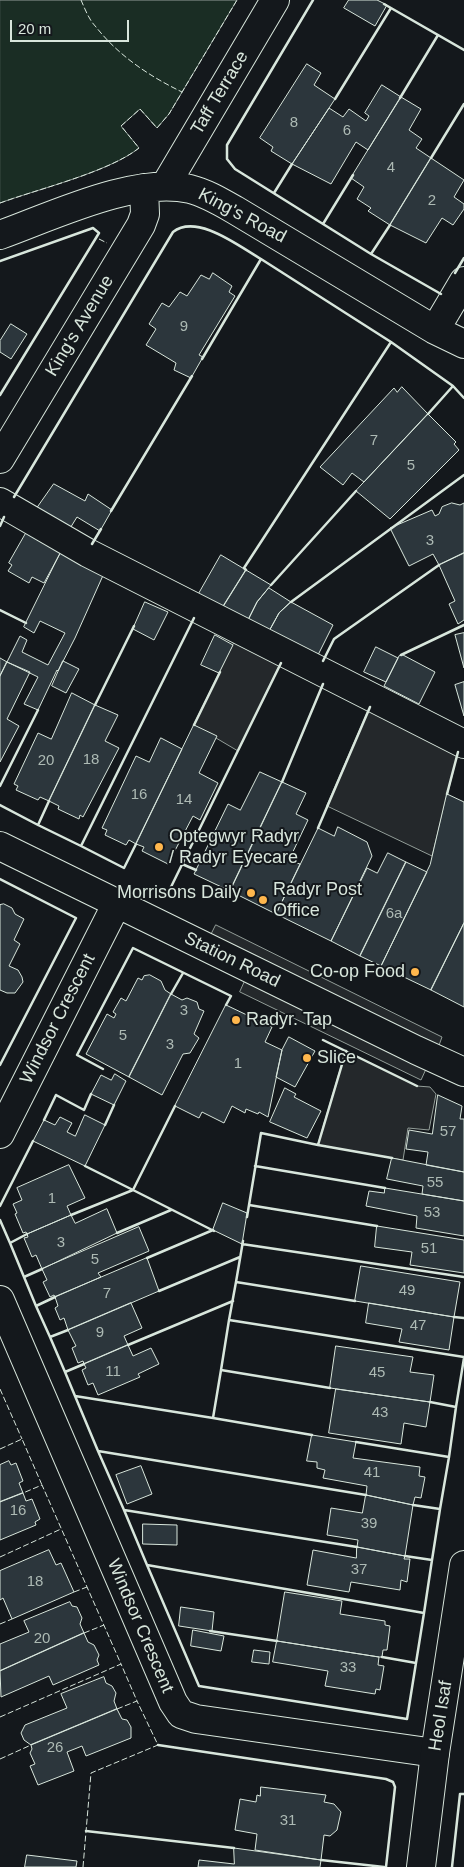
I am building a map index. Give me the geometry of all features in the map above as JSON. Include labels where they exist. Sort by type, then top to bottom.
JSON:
[{"type":"street","name":"Taff Terrace","points":[[155,187],[275,0]]},
{"type":"street","name":"King's Road","points":[[0,235],[103,198],[155,187],[190,189],[210,196],[435,330],[464,344]]},
{"type":"street","name":"King's Avenue","points":[[0,459],[141,225],[155,187]]},
{"type":"street","points":[[435,330],[464,281]]},
{"type":"street","points":[[0,502],[88,553],[464,744]]},
{"type":"street","name":"Station Road","points":[[0,846],[464,1072]]},
{"type":"street","name":"Windsor Crescent","points":[[0,1134],[116,904]]},
{"type":"street","name":"Windsor Crescent","points":[[0,1300],[169,1693],[181,1714],[205,1720],[435,1753]]},
{"type":"street","name":"Heol Isaf","points":[[421,1867],[435,1753],[464,1565]]},
{"type":"green space","points":[[0,0],[237,0],[169,114],[157,128],[140,109],[121,126],[139,148],[110,165],[0,203]]},
{"type":"shaded area","points":[[236,639],[281,662],[238,751],[194,725]]},
{"type":"shaded area","points":[[370,707],[458,752],[432,856],[327,806]]},
{"type":"shaded area","points":[[216,925],[442,1037],[438,1048],[211,935]]},
{"type":"shaded area","points":[[245,981],[426,1069],[421,1080],[240,992]]},
{"type":"shaded area","points":[[346,1051],[417,1086],[430,1087],[436,1094],[429,1130],[408,1128],[403,1160],[318,1145]]},
{"type":"building","points":[[349,0],[377,0],[387,5],[375,26],[344,8]]},
{"type":"building","points":[[307,64],[321,73],[314,85],[335,99],[292,164],[271,151],[273,147],[260,138]]},
{"type":"building","points":[[382,85],[401,97],[368,150],[356,142],[331,184],[292,164],[329,108],[343,117],[349,109],[366,121],[369,116],[365,113]]},
{"type":"building","points":[[401,97],[421,109],[409,130],[422,139],[416,148],[431,158],[390,225],[368,211],[371,208],[357,199],[364,187],[351,178]]},
{"type":"building","points":[[431,158],[464,180],[454,197],[464,204],[464,209],[453,225],[442,218],[426,243],[390,225]]},
{"type":"building","points":[[213,273],[232,286],[229,292],[235,296],[199,355],[203,357],[191,378],[174,370],[176,363],[146,345],[156,329],[149,324],[162,303],[169,307],[180,292],[187,296],[201,275],[209,279]]},
{"type":"building","points":[[11,324],[27,334],[11,359],[0,352],[0,341]]},
{"type":"building","points":[[402,387],[428,414],[364,482],[352,473],[343,485],[320,467],[394,388],[397,392]]},
{"type":"building","points":[[428,414],[456,442],[454,444],[459,450],[390,519],[356,491]]},
{"type":"building","points":[[54,484],[85,501],[88,494],[112,510],[100,531],[77,517],[69,530],[35,511]]},
{"type":"building","points":[[452,503],[460,505],[464,503],[464,553],[439,565],[433,554],[409,566],[390,528],[432,510],[435,516],[439,514],[442,507]]},
{"type":"building","points":[[29,528],[63,548],[44,583],[32,577],[29,583],[8,571],[12,565],[9,563]]},
{"type":"building","points":[[63,548],[105,571],[75,638],[38,710],[24,704],[38,677],[7,662],[20,636],[27,640],[22,652],[48,665],[65,633],[40,621],[34,633],[24,627]]},
{"type":"building","points":[[464,553],[464,620],[458,624],[449,604],[455,601],[439,565]]},
{"type":"building","points":[[221,555],[246,570],[221,610],[197,597]]},
{"type":"building","points":[[246,570],[271,585],[257,602],[247,622],[221,610]]},
{"type":"building","points":[[269,588],[291,602],[279,613],[268,633],[247,622],[257,602]]},
{"type":"building","points":[[145,602],[168,612],[154,640],[133,629]]},
{"type":"building","points":[[291,602],[333,625],[317,657],[268,633],[279,613]]},
{"type":"building","points":[[464,633],[464,668],[455,635]]},
{"type":"building","points":[[215,635],[233,645],[219,673],[201,665]]},
{"type":"building","points":[[376,647],[398,658],[386,682],[364,672]]},
{"type":"building","points":[[403,655],[435,672],[419,704],[384,686],[399,656]]},
{"type":"building","points":[[0,658],[7,662],[0,676]]},
{"type":"building","points":[[63,661],[79,669],[66,693],[52,686]]},
{"type":"building","points":[[7,662],[30,672],[7,719],[19,726],[0,762],[0,676]]},
{"type":"building","points":[[464,682],[464,716],[455,685]]},
{"type":"building","points":[[72,693],[95,705],[49,801],[40,797],[38,800],[16,790],[18,786],[14,784],[38,733],[51,739]]},
{"type":"building","points":[[95,705],[118,715],[105,741],[119,748],[83,817],[80,815],[79,819],[58,809],[59,806],[49,801]]},
{"type":"building","points":[[194,725],[217,736],[199,773],[218,783],[200,820],[193,816],[168,864],[142,851],[144,847],[136,844]]},
{"type":"building","points":[[161,738],[182,749],[136,844],[129,840],[126,845],[105,835],[107,830],[102,828],[136,756],[149,762]]},
{"type":"building","points":[[260,772],[282,782],[230,891],[194,874],[228,804],[240,810]]},
{"type":"building","points":[[282,782],[306,793],[296,814],[308,820],[289,860],[300,864],[276,914],[230,891]]},
{"type":"building","points":[[447,794],[464,802],[464,923],[431,990],[381,966],[430,865]]},
{"type":"building","points":[[338,827],[367,842],[372,856],[331,941],[276,914],[318,828],[334,836]]},
{"type":"building","points":[[388,853],[406,862],[360,956],[331,941],[367,868],[377,873]]},
{"type":"building","points":[[406,862],[427,872],[381,966],[360,956]]},
{"type":"building","points":[[4,904],[12,908],[15,914],[24,919],[14,940],[20,944],[9,966],[18,970],[22,977],[23,982],[15,993],[7,993],[0,990],[0,905]]},
{"type":"building","points":[[464,923],[464,1007],[431,990]]},
{"type":"building","points":[[150,975],[161,981],[165,990],[171,994],[129,1077],[86,1054],[107,1014],[114,1018],[116,1014],[113,1012],[121,998],[126,1001],[138,978],[142,980],[144,976]]},
{"type":"building","points":[[171,994],[182,1000],[187,998],[197,1002],[199,1009],[204,1011],[194,1034],[199,1038],[190,1053],[183,1054],[162,1095],[129,1077]]},
{"type":"building","points":[[226,1005],[272,1027],[265,1042],[282,1050],[268,1117],[259,1112],[258,1114],[246,1109],[245,1113],[232,1106],[224,1123],[202,1112],[199,1118],[175,1106]]},
{"type":"building","points":[[289,1037],[315,1051],[295,1087],[276,1077],[282,1050]]},
{"type":"building","points":[[115,1074],[126,1081],[114,1105],[91,1094],[101,1075],[111,1080]]},
{"type":"building","points":[[285,1088],[296,1094],[294,1097],[321,1111],[307,1138],[270,1122]]},
{"type":"building","points":[[438,1095],[462,1106],[460,1119],[464,1119],[464,1172],[426,1165],[428,1152],[406,1149],[409,1130],[432,1134]]},
{"type":"building","points":[[85,1115],[105,1125],[85,1166],[33,1141],[44,1120],[55,1125],[60,1117],[72,1123],[67,1132],[75,1136]]},
{"type":"building","points":[[392,1158],[464,1172],[464,1201],[422,1194],[423,1186],[387,1179]]},
{"type":"building","points":[[69,1165],[85,1198],[67,1206],[71,1215],[27,1234],[26,1232],[23,1233],[13,1204],[22,1200],[17,1188]]},
{"type":"building","points":[[385,1188],[464,1201],[464,1236],[416,1228],[417,1216],[366,1206],[369,1191],[384,1193]]},
{"type":"building","points":[[223,1203],[247,1213],[242,1244],[213,1230]]},
{"type":"building","points":[[107,1209],[117,1233],[42,1269],[36,1255],[32,1257],[24,1238],[28,1237],[27,1234],[71,1215],[75,1223]]},
{"type":"building","points":[[377,1226],[464,1240],[464,1273],[410,1265],[412,1252],[375,1247]]},
{"type":"building","points":[[139,1227],[149,1251],[98,1273],[101,1277],[55,1297],[54,1295],[50,1297],[43,1282],[47,1280],[42,1269]]},
{"type":"building","points":[[147,1258],[159,1291],[68,1330],[64,1318],[60,1320],[55,1308],[58,1306],[55,1297]]},
{"type":"building","points":[[361,1266],[460,1282],[454,1317],[355,1301]]},
{"type":"building","points":[[131,1303],[142,1328],[124,1336],[128,1345],[84,1364],[83,1361],[78,1363],[72,1348],[76,1346],[68,1330]]},
{"type":"building","points":[[369,1303],[454,1317],[449,1350],[399,1342],[402,1329],[366,1323]]},
{"type":"building","points":[[128,1345],[133,1356],[151,1348],[159,1364],[138,1374],[140,1377],[98,1395],[93,1383],[88,1385],[82,1370],[86,1368],[84,1364]]},
{"type":"building","points":[[336,1346],[413,1357],[410,1372],[434,1375],[430,1402],[330,1388]]},
{"type":"building","points":[[336,1389],[430,1402],[426,1427],[404,1423],[401,1444],[329,1433]]},
{"type":"building","points":[[312,1435],[356,1442],[353,1458],[420,1467],[419,1476],[425,1477],[421,1498],[415,1497],[413,1505],[366,1495],[367,1486],[323,1478],[325,1470],[317,1468],[317,1462],[307,1461]]},
{"type":"building","points":[[9,1461],[11,1465],[16,1463],[23,1481],[19,1483],[23,1493],[0,1502],[0,1465]]},
{"type":"building","points":[[141,1466],[152,1494],[127,1504],[116,1475]]},
{"type":"building","points":[[23,1493],[26,1501],[32,1499],[40,1519],[35,1522],[36,1525],[0,1540],[0,1502]]},
{"type":"building","points":[[366,1495],[413,1505],[405,1556],[357,1547],[358,1540],[327,1535],[331,1508],[362,1513]]},
{"type":"building","points":[[143,1524],[177,1525],[177,1545],[143,1544]]},
{"type":"building","points":[[357,1547],[405,1556],[404,1559],[410,1559],[407,1582],[401,1580],[400,1590],[351,1582],[349,1592],[307,1585],[313,1550],[356,1558]]},
{"type":"building","points":[[49,1550],[56,1565],[61,1563],[74,1592],[12,1619],[3,1598],[0,1600],[0,1571]]},
{"type":"building","points":[[285,1592],[342,1601],[340,1614],[385,1621],[385,1625],[390,1626],[387,1650],[383,1650],[382,1657],[379,1657],[277,1641]]},
{"type":"building","points":[[70,1602],[72,1606],[77,1607],[82,1618],[80,1624],[84,1633],[0,1671],[0,1644],[29,1632],[24,1621]]},
{"type":"building","points":[[181,1607],[214,1612],[212,1631],[179,1626]]},
{"type":"building","points":[[193,1630],[224,1636],[221,1651],[191,1646]]},
{"type":"building","points":[[84,1633],[88,1642],[94,1645],[99,1655],[97,1660],[99,1665],[53,1685],[49,1676],[1,1697],[0,1671]]},
{"type":"building","points":[[277,1641],[379,1657],[378,1665],[384,1666],[380,1690],[376,1689],[375,1694],[325,1686],[328,1671],[273,1662]]},
{"type":"building","points":[[254,1650],[270,1652],[269,1664],[252,1662]]},
{"type":"building","points":[[104,1677],[106,1683],[112,1686],[116,1693],[114,1701],[117,1709],[31,1745],[24,1740],[21,1733],[25,1725],[67,1708],[61,1694]]},
{"type":"building","points":[[117,1709],[122,1719],[127,1720],[131,1727],[131,1738],[86,1756],[82,1746],[67,1752],[74,1771],[38,1785],[30,1766],[35,1764],[30,1753],[31,1745]]},
{"type":"building","points":[[261,1787],[326,1795],[324,1802],[334,1804],[341,1812],[337,1830],[330,1836],[324,1835],[321,1860],[255,1850],[257,1834],[235,1830],[240,1799],[256,1802],[257,1795],[260,1796]]},
{"type":"building","points":[[234,1848],[321,1860],[320,1867],[198,1867],[199,1860],[234,1864]]},
{"type":"building","points":[[27,1855],[77,1861],[76,1867],[25,1867]]},
{"type":"fence","points":[[81,0],[91,21],[115,47],[146,72],[182,92]]},
{"type":"fence","points":[[0,203],[110,165],[139,148],[121,126],[140,109],[157,128],[169,114],[237,0]]},
{"type":"fence","points":[[99,239],[107,243]]},
{"type":"fence","points":[[0,1389],[22,1439]]},
{"type":"fence","points":[[0,1449],[22,1439],[42,1485]]},
{"type":"fence","points":[[0,1717],[121,1664],[42,1485],[23,1493]]},
{"type":"fence","points":[[0,1557],[61,1529]]},
{"type":"fence","points":[[74,1592],[87,1587]]},
{"type":"fence","points":[[0,1624],[12,1619]]},
{"type":"fence","points":[[84,1633],[104,1625]]},
{"type":"fence","points":[[117,1709],[137,1701],[121,1664]]},
{"type":"fence","points":[[83,1867],[91,1773],[158,1745],[137,1701]]},
{"type":"fence","points":[[0,1759],[31,1745]]},
{"type":"wall","points":[[313,0],[227,145],[227,159],[235,169],[371,254]]},
{"type":"wall","points":[[384,4],[464,50]]},
{"type":"wall","points":[[335,99],[391,8]]},
{"type":"wall","points":[[400,98],[438,35]]},
{"type":"wall","points":[[431,158],[464,104]]},
{"type":"wall","points":[[274,193],[292,164]]},
{"type":"wall","points":[[323,224],[353,175]]},
{"type":"wall","points":[[390,225],[371,254],[441,294]]},
{"type":"wall","points":[[14,497],[173,232],[183,227],[206,229],[230,240],[261,259]]},
{"type":"wall","points":[[0,261],[93,228],[99,233],[0,395]]},
{"type":"wall","points":[[455,273],[464,258]]},
{"type":"wall","points":[[202,359],[261,259],[391,342],[244,568],[246,570]]},
{"type":"wall","points":[[391,342],[453,386],[428,414]]},
{"type":"wall","points":[[111,511],[192,376]]},
{"type":"wall","points":[[453,386],[464,398]]},
{"type":"wall","points":[[291,602],[464,475]]},
{"type":"wall","points":[[271,585],[356,491]]},
{"type":"wall","points":[[0,526],[4,517]]},
{"type":"wall","points":[[92,544],[101,529]]},
{"type":"wall","points":[[323,661],[334,639],[439,565]]},
{"type":"wall","points":[[0,610],[26,623]]},
{"type":"wall","points":[[136,844],[124,868],[81,846],[194,618]]},
{"type":"wall","points":[[401,655],[464,625]]},
{"type":"wall","points":[[95,705],[134,626]]},
{"type":"wall","points":[[170,889],[281,663]]},
{"type":"wall","points":[[194,725],[220,672]]},
{"type":"wall","points":[[282,782],[323,684]]},
{"type":"wall","points":[[318,828],[370,707]]},
{"type":"wall","points":[[0,786],[38,710]]},
{"type":"wall","points":[[447,794],[458,752]]},
{"type":"wall","points":[[49,801],[38,825],[81,846]]},
{"type":"wall","points":[[0,805],[38,825]]},
{"type":"wall","points":[[182,864],[196,870]]},
{"type":"wall","points":[[0,879],[76,918],[0,1065]]},
{"type":"wall","points":[[103,1069],[77,1055],[133,948],[231,996],[226,1005]]},
{"type":"wall","points":[[171,994],[183,973]]},
{"type":"wall","points":[[323,1040],[417,1086]]},
{"type":"wall","points":[[247,1217],[261,1133],[318,1145],[346,1051]]},
{"type":"wall","points":[[44,1120],[56,1095],[84,1110],[91,1094]]},
{"type":"wall","points":[[105,1125],[114,1105]]},
{"type":"wall","points":[[85,1166],[133,1190],[175,1106]]},
{"type":"wall","points":[[0,1206],[33,1141]]},
{"type":"wall","points":[[318,1145],[392,1158]]},
{"type":"wall","points":[[255,1166],[385,1188]]},
{"type":"wall","points":[[71,1215],[133,1190],[214,1231]]},
{"type":"wall","points":[[249,1205],[377,1226]]},
{"type":"wall","points":[[117,1233],[171,1210]]},
{"type":"wall","points":[[0,1220],[10,1243]]},
{"type":"wall","points":[[147,1258],[213,1230]]},
{"type":"wall","points":[[24,1277],[10,1243],[27,1234]]},
{"type":"wall","points":[[243,1241],[236,1282],[355,1301]]},
{"type":"wall","points":[[242,1244],[464,1277]]},
{"type":"wall","points":[[159,1291],[240,1257]]},
{"type":"wall","points":[[36,1306],[24,1277],[42,1269]]},
{"type":"wall","points":[[236,1282],[229,1320],[464,1357]]},
{"type":"wall","points":[[50,1337],[36,1306],[55,1297]]},
{"type":"wall","points":[[128,1345],[233,1301]]},
{"type":"wall","points":[[454,1317],[464,1318]]},
{"type":"wall","points":[[229,1320],[221,1370],[330,1388]]},
{"type":"wall","points":[[65,1372],[50,1337],[68,1330]]},
{"type":"wall","points":[[430,1402],[456,1407],[464,1358]]},
{"type":"wall","points":[[75,1396],[65,1372],[84,1364]]},
{"type":"wall","points":[[221,1370],[213,1418],[312,1435]]},
{"type":"wall","points":[[98,1451],[75,1396],[213,1418]]},
{"type":"wall","points":[[356,1442],[449,1457],[456,1407]]},
{"type":"wall","points":[[357,1547],[124,1510],[98,1451],[366,1495]]},
{"type":"wall","points":[[440,1509],[449,1457]]},
{"type":"wall","points":[[405,1556],[432,1560],[440,1509],[413,1505]]},
{"type":"wall","points":[[124,1510],[147,1565],[424,1613],[432,1560]]},
{"type":"wall","points":[[147,1565],[199,1686],[407,1719],[424,1613]]},
{"type":"wall","points":[[210,1631],[277,1641]]},
{"type":"wall","points":[[382,1657],[416,1663]]},
{"type":"wall","points":[[158,1745],[386,1779],[393,1782],[395,1787],[386,1867]]},
{"type":"wall","points":[[452,1867],[460,1794],[464,1794]]},
{"type":"wall","points":[[86,1831],[234,1848]]},
{"type":"wall","points":[[321,1860],[384,1867]]},
{"type":"place","name":"Optegwyr Radyr / Radyr Eyecare","points":[[159,847]]},
{"type":"place","name":"Morrisons Daily","points":[[251,893]]},
{"type":"place","name":"Radyr Post Office","points":[[263,900]]},
{"type":"place","name":"Co-op Food","points":[[415,972]]},
{"type":"place","name":"Radyr. Tap","points":[[236,1020]]},
{"type":"place","name":"Slice","points":[[307,1058]]}]
